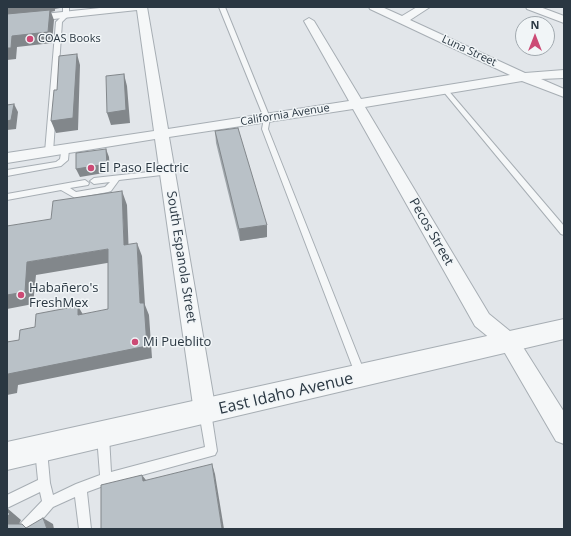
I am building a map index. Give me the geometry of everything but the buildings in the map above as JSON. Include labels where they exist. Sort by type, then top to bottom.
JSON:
[{"type":"street","points":[[7,21],[66,11],[140,7]]},
{"type":"street","name":"South Espanola Street","points":[[140,7],[162,134],[205,412]]},
{"type":"street","name":"Luna Street","points":[[374,7],[524,77],[564,93]]},
{"type":"street","points":[[402,20],[425,7]]},
{"type":"street","points":[[531,7],[564,20]]},
{"type":"street","name":"Pecos Street","points":[[309,22],[482,320],[509,342],[564,433]]},
{"type":"street","name":"California Avenue","points":[[7,158],[524,77],[564,74]]},
{"type":"street","name":"East Idaho Avenue","points":[[7,456],[563,331]]},
{"type":"lane","points":[[222,7],[267,118],[265,129],[361,376]]},
{"type":"lane","points":[[48,152],[59,22],[66,11]]},
{"type":"lane","points":[[446,90],[564,232]]},
{"type":"lane","points":[[7,173],[58,164],[64,160],[65,149]]},
{"type":"lane","points":[[7,197],[90,182],[105,184],[117,178],[167,172]]},
{"type":"lane","points":[[62,187],[75,194],[108,189],[117,178]]},
{"type":"lane","points":[[25,529],[49,503],[80,488],[106,478],[211,451],[205,412]]},
{"type":"lane","points":[[103,435],[106,478]]},
{"type":"lane","points":[[41,448],[44,483],[49,503]]},
{"type":"lane","points":[[7,502],[44,483]]},
{"type":"lane","points":[[80,488],[85,529]]},
{"type":"place","name":"COAS Books","points":[[30,39]]},
{"type":"place","name":"El Paso Electric","points":[[91,168]]},
{"type":"place","name":"Habañero's FreshMex","points":[[21,295]]},
{"type":"place","name":"Mi Pueblito","points":[[135,342]]}]
